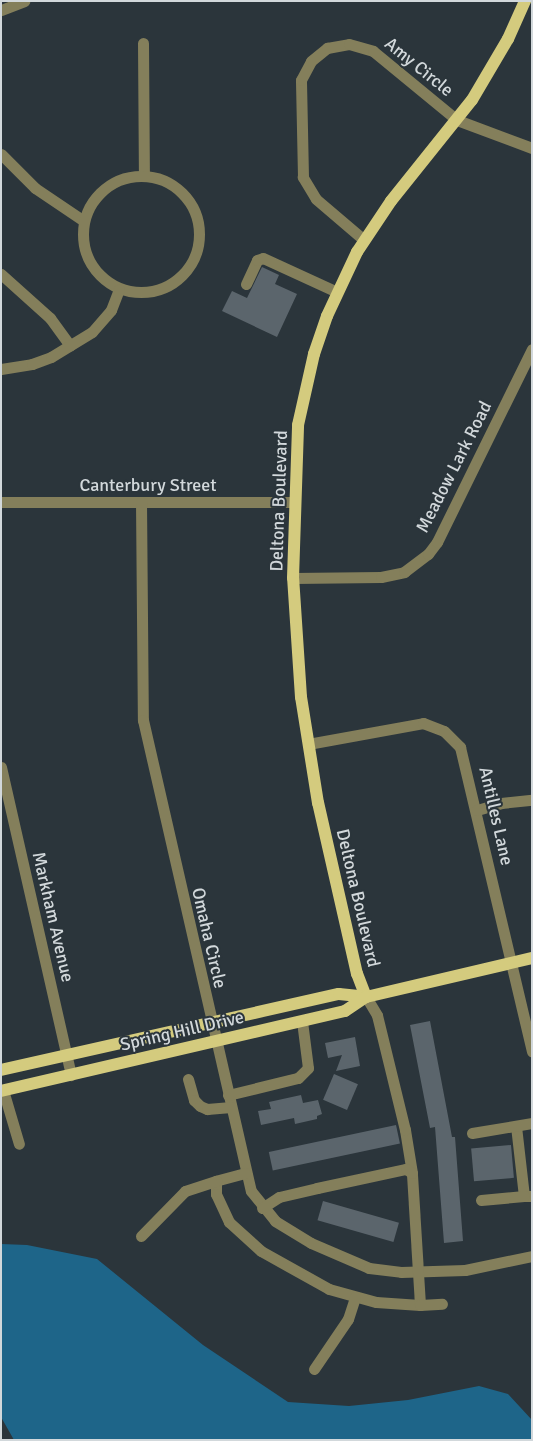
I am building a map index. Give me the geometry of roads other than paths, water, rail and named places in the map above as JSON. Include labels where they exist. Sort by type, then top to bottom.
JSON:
[{"type":"main road","name":"Deltona Boulevard","points":[[366,997],[357,974],[308,744],[296,649],[293,578],[295,462],[305,390],[337,292],[364,240],[391,200],[457,120],[490,73],[525,1]]},
{"type":"main road","name":"Spring Hill Drive","points":[[1,1070],[339,994],[366,997],[532,958]]},
{"type":"main road","name":"Spring Hill Drive","points":[[2,1091],[345,1012],[366,997]]},
{"type":"street","points":[[1,10],[24,1]]},
{"type":"street","points":[[143,44],[144,176]]},
{"type":"street","name":"Amy Circle","points":[[364,240],[316,199],[303,177],[300,89],[311,61],[338,45],[363,46],[373,51],[457,120],[532,148]]},
{"type":"street","points":[[1,154],[35,188],[84,221]]},
{"type":"street","points":[[144,176],[169,184],[186,199],[197,222],[198,244],[189,267],[171,284],[150,292],[119,289],[107,282],[91,263],[83,239],[84,221],[88,208],[102,190],[121,179],[144,176]]},
{"type":"street","points":[[246,284],[257,260],[264,258],[337,292]]},
{"type":"street","points":[[1,274],[50,318],[70,346]]},
{"type":"street","points":[[1,369],[32,364],[70,346],[103,321],[119,289]]},
{"type":"street","name":"Meadow Lark Road","points":[[293,578],[387,576],[404,572],[428,554],[437,542],[532,349]]},
{"type":"street","name":"Canterbury Street","points":[[1,502],[294,502]]},
{"type":"street","name":"Omaha Circle","points":[[141,502],[143,720],[210,1023],[251,1192],[262,1208],[275,1221],[342,1258],[378,1269],[419,1272],[465,1270],[532,1256]]},
{"type":"street","name":"Antilles Lane","points":[[308,744],[411,723],[436,726],[460,747],[477,810],[532,1052]]},
{"type":"street","name":"Markham Avenue","points":[[1,767],[71,1075]]},
{"type":"street","points":[[477,810],[501,803],[532,800]]},
{"type":"street","points":[[366,997],[377,1015],[405,1130],[412,1173],[420,1305]]},
{"type":"street","points":[[228,1095],[298,1078],[308,1068],[302,1021]]},
{"type":"street","points":[[188,1079],[194,1100],[200,1106],[207,1109],[231,1107]]},
{"type":"street","points":[[2,1091],[19,1144]]},
{"type":"street","points":[[472,1133],[532,1123]]},
{"type":"street","points":[[481,1200],[528,1196],[516,1126]]},
{"type":"street","points":[[262,1208],[279,1197],[317,1188],[406,1169],[412,1173]]},
{"type":"street","points":[[141,1236],[184,1191],[245,1173]]},
{"type":"street","points":[[216,1181],[216,1194],[229,1222],[244,1238],[311,1280],[355,1297],[420,1305],[442,1304]]},
{"type":"street","points":[[314,1369],[348,1319],[355,1297]]}]
